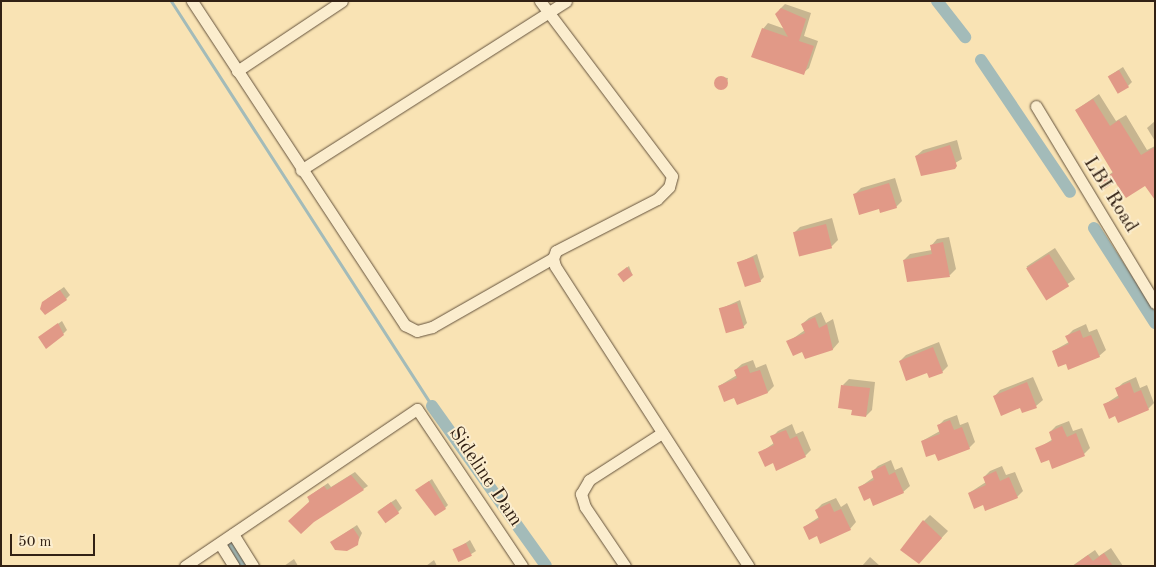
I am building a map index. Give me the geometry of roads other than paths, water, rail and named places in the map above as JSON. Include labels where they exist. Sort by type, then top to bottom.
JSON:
[{"type":"street","points":[[192,1],[301,170],[405,325],[416,331],[432,327],[553,258],[556,251],[657,199],[669,187],[672,176],[540,1]]},
{"type":"street","points":[[301,170],[566,1]]},
{"type":"street","points":[[237,71],[340,2]]},
{"type":"street","name":"LBI Road","points":[[1036,106],[1155,303]]},
{"type":"street","points":[[553,258],[564,280],[748,566]]},
{"type":"street","name":"Sideline Dam","points":[[233,534],[415,410],[522,566]]},
{"type":"street","points":[[625,566],[585,506],[581,494],[589,480],[662,433]]},
{"type":"street","points":[[185,566],[233,534],[254,566]]},
{"type":"street","points":[[220,544],[234,566]]},
{"type":"waterway","points":[[171,1],[432,406]]},
{"type":"waterway","points":[[937,1],[965,37]]},
{"type":"waterway","points":[[981,60],[1070,192]]},
{"type":"waterway","points":[[1094,228],[1155,323]]},
{"type":"waterway","points":[[432,406],[546,566]]},
{"type":"waterway","points":[[229,540],[245,566]]}]
